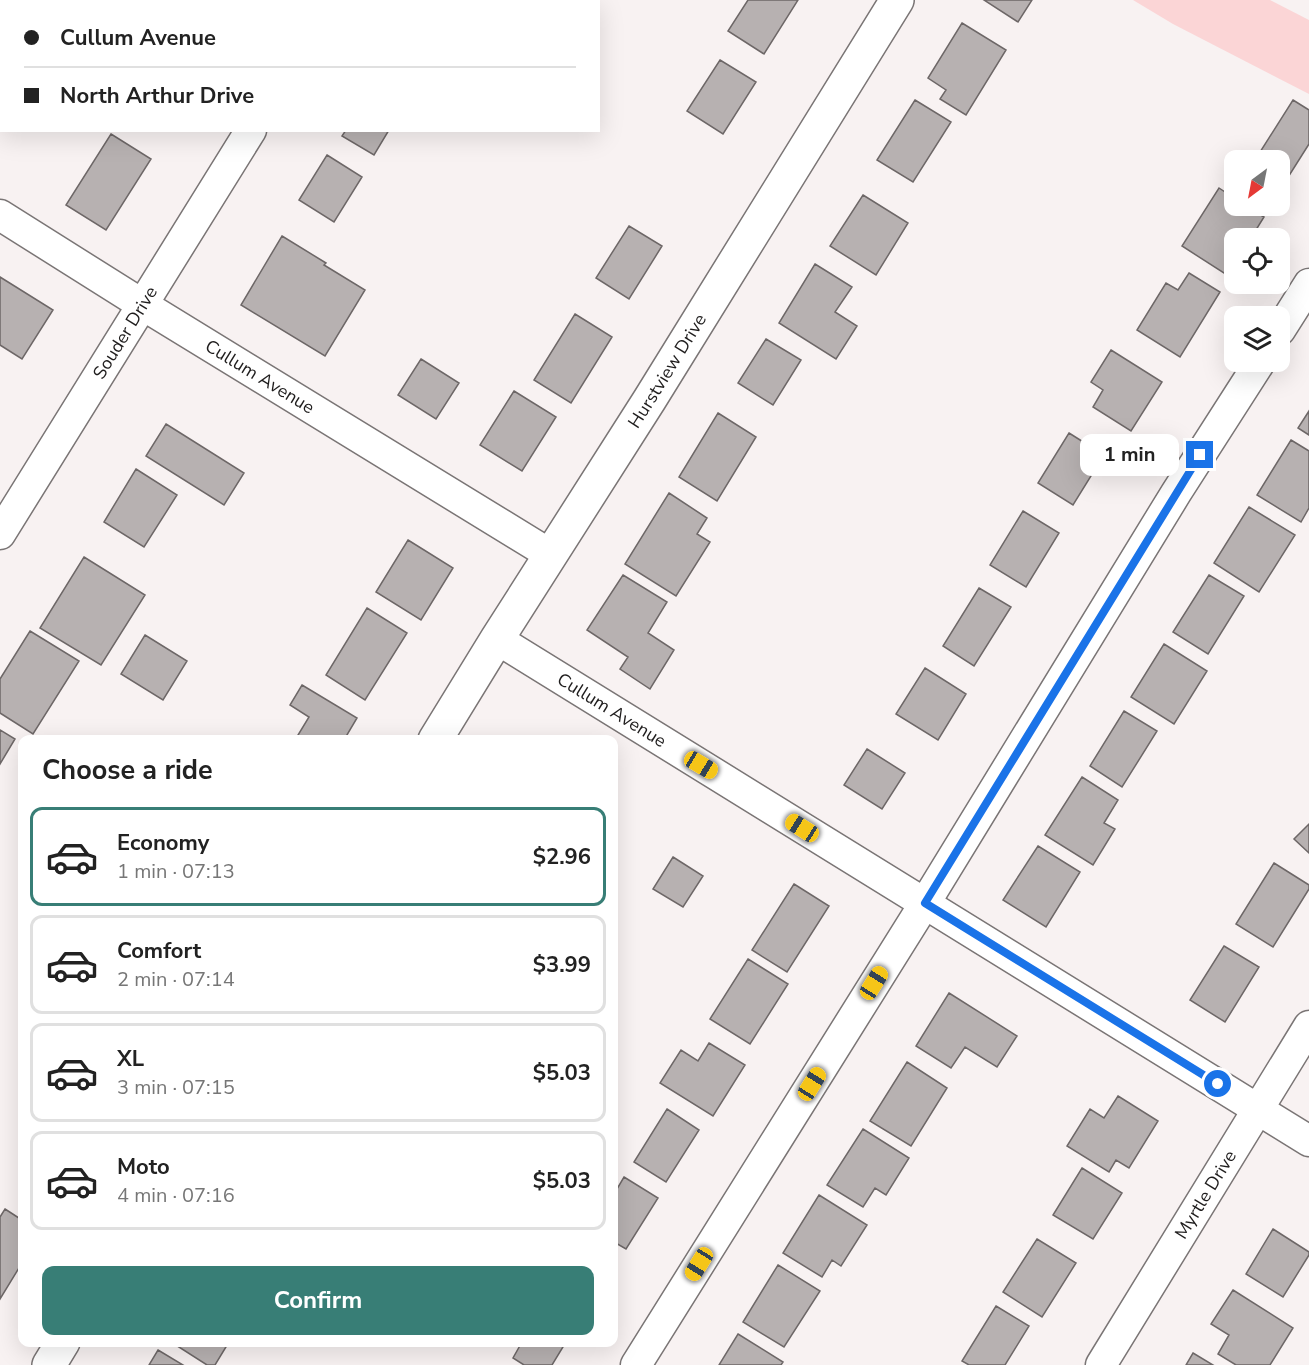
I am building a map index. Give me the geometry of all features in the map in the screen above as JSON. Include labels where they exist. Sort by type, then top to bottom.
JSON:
[{"type":"street","name":"Hurstview Drive","points":[[438,735],[897,0]]},
{"type":"street","name":"Souder Drive","points":[[0,534],[250,132]]},
{"type":"street","name":"Cullum Avenue","points":[[0,215],[551,555]]},
{"type":"street","points":[[1290,314],[1309,284]]},
{"type":"street","points":[[636,1365],[925,903],[1176,493],[1254,372]]},
{"type":"street","name":"Cullum Avenue","points":[[497,639],[1309,1140]]},
{"type":"street","name":"Myrtle Drive","points":[[1101,1365],[1309,1026]]},
{"type":"street","points":[[49,1365],[60,1347]]},
{"type":"shaded area","points":[[1133,0],[1270,0],[1309,20],[1309,94],[1173,24]]},
{"type":"building","points":[[748,0],[798,0],[764,54],[728,31]]},
{"type":"building","points":[[984,0],[1032,0],[1018,22]]},
{"type":"building","points":[[962,23],[1006,50],[966,115],[940,99],[946,90],[928,78]]},
{"type":"building","points":[[720,60],[756,82],[723,134],[687,111]]},
{"type":"building","points":[[915,100],[951,122],[913,182],[877,160]]},
{"type":"building","points":[[1293,100],[1309,110],[1309,144],[1290,174],[1290,150],[1261,150]]},
{"type":"building","points":[[345,132],[388,132],[374,155],[342,136]]},
{"type":"building","points":[[111,134],[151,159],[106,230],[66,205]]},
{"type":"building","points":[[327,155],[362,177],[334,222],[299,200]]},
{"type":"building","points":[[1219,188],[1224,191],[1224,216],[1264,217],[1257,228],[1224,228],[1224,273],[1182,246]]},
{"type":"building","points":[[863,195],[908,223],[876,275],[830,246]]},
{"type":"building","points":[[629,226],[662,246],[629,299],[596,278]]},
{"type":"building","points":[[282,236],[365,290],[325,356],[241,305]]},
{"type":"building","points":[[815,264],[852,287],[835,312],[857,326],[836,359],[779,323]]},
{"type":"building","points":[[1189,273],[1220,292],[1180,357],[1137,330],[1166,283],[1178,290]]},
{"type":"building","points":[[0,277],[53,310],[22,359],[0,345]]},
{"type":"building","points":[[575,314],[612,337],[571,403],[534,380]]},
{"type":"building","points":[[766,339],[801,360],[773,405],[738,383]]},
{"type":"building","points":[[1111,350],[1162,382],[1131,431],[1093,407],[1103,390],[1091,382]]},
{"type":"building","points":[[421,359],[459,383],[436,419],[398,395]]},
{"type":"building","points":[[514,391],[556,417],[522,471],[480,445]]},
{"type":"building","points":[[1309,411],[1309,435],[1298,428]]},
{"type":"building","points":[[718,413],[756,437],[717,501],[679,477]]},
{"type":"building","points":[[166,424],[244,473],[224,505],[146,456]]},
{"type":"building","points":[[1069,433],[1104,455],[1073,505],[1038,483]]},
{"type":"building","points":[[1291,440],[1309,451],[1309,508],[1301,522],[1257,495]]},
{"type":"building","points":[[136,469],[177,495],[144,547],[104,522]]},
{"type":"building","points":[[669,493],[707,518],[697,534],[710,542],[676,596],[625,564]]},
{"type":"building","points":[[1249,507],[1295,535],[1259,592],[1214,563]]},
{"type":"building","points":[[1023,511],[1059,533],[1026,587],[990,565]]},
{"type":"building","points":[[408,540],[453,568],[421,620],[376,592]]},
{"type":"building","points":[[84,557],[145,595],[101,665],[40,628]]},
{"type":"building","points":[[623,575],[667,602],[648,633],[674,650],[650,689],[620,669],[628,657],[587,630]]},
{"type":"building","points":[[1209,575],[1244,596],[1208,654],[1173,632]]},
{"type":"building","points":[[979,588],[1011,607],[974,666],[943,646]]},
{"type":"building","points":[[367,608],[407,633],[365,700],[326,675]]},
{"type":"building","points":[[30,631],[79,661],[33,734],[0,713],[0,679]]},
{"type":"building","points":[[145,635],[187,661],[163,700],[121,674]]},
{"type":"building","points":[[1164,644],[1207,671],[1174,724],[1131,697]]},
{"type":"building","points":[[925,668],[966,694],[938,740],[896,714]]},
{"type":"building","points":[[302,685],[357,718],[347,735],[298,735],[309,717],[290,705]]},
{"type":"building","points":[[1124,711],[1157,731],[1122,787],[1090,766]]},
{"type":"building","points":[[0,730],[15,739],[0,764]]},
{"type":"building","points":[[867,749],[905,773],[882,809],[844,785]]},
{"type":"building","points":[[1082,777],[1118,800],[1104,823],[1115,829],[1093,865],[1045,835]]},
{"type":"building","points":[[1309,824],[1309,853],[1294,839]]},
{"type":"building","points":[[1038,846],[1080,872],[1046,927],[1003,900]]},
{"type":"building","points":[[673,857],[703,876],[683,907],[653,889]]},
{"type":"building","points":[[1274,863],[1309,885],[1309,889],[1273,947],[1236,924]]},
{"type":"building","points":[[794,884],[829,906],[787,972],[752,950]]},
{"type":"building","points":[[1224,946],[1259,967],[1225,1022],[1190,1000]]},
{"type":"building","points":[[748,959],[788,984],[750,1044],[710,1019]]},
{"type":"building","points":[[949,993],[1017,1036],[997,1067],[965,1047],[951,1068],[916,1046]]},
{"type":"building","points":[[709,1043],[745,1065],[713,1116],[660,1083],[681,1050],[698,1061]]},
{"type":"building","points":[[907,1062],[947,1088],[911,1146],[870,1121]]},
{"type":"building","points":[[1118,1096],[1158,1121],[1129,1168],[1116,1160],[1109,1172],[1067,1146],[1090,1109],[1104,1118]]},
{"type":"building","points":[[667,1109],[699,1130],[666,1182],[634,1162]]},
{"type":"building","points":[[863,1129],[909,1158],[886,1195],[875,1188],[863,1207],[827,1185]]},
{"type":"building","points":[[1082,1168],[1122,1193],[1093,1239],[1053,1215]]},
{"type":"building","points":[[624,1177],[658,1198],[626,1249],[618,1244],[618,1187]]},
{"type":"building","points":[[819,1195],[867,1225],[841,1266],[832,1260],[822,1277],[783,1253]]},
{"type":"building","points":[[5,1209],[18,1217],[18,1270],[0,1299],[0,1217]]},
{"type":"building","points":[[1273,1229],[1309,1252],[1283,1297],[1246,1274]]},
{"type":"building","points":[[1037,1239],[1076,1263],[1042,1317],[1003,1292]]},
{"type":"building","points":[[778,1265],[820,1291],[784,1347],[743,1322]]},
{"type":"building","points":[[1233,1290],[1293,1328],[1270,1365],[1236,1365],[1218,1354],[1229,1335],[1211,1324]]},
{"type":"building","points":[[996,1306],[1029,1326],[1005,1365],[969,1365],[962,1361]]},
{"type":"building","points":[[738,1334],[783,1362],[781,1365],[719,1365]]},
{"type":"building","points":[[179,1347],[226,1347],[215,1365],[207,1365]]},
{"type":"building","points":[[519,1347],[563,1347],[552,1365],[524,1365],[513,1358]]},
{"type":"building","points":[[158,1350],[183,1365],[149,1365]]},
{"type":"building","points":[[1193,1353],[1213,1365],[1186,1365]]},
{"type":"route","points":[[1200,455],[925,903],[1218,1084]]}]
